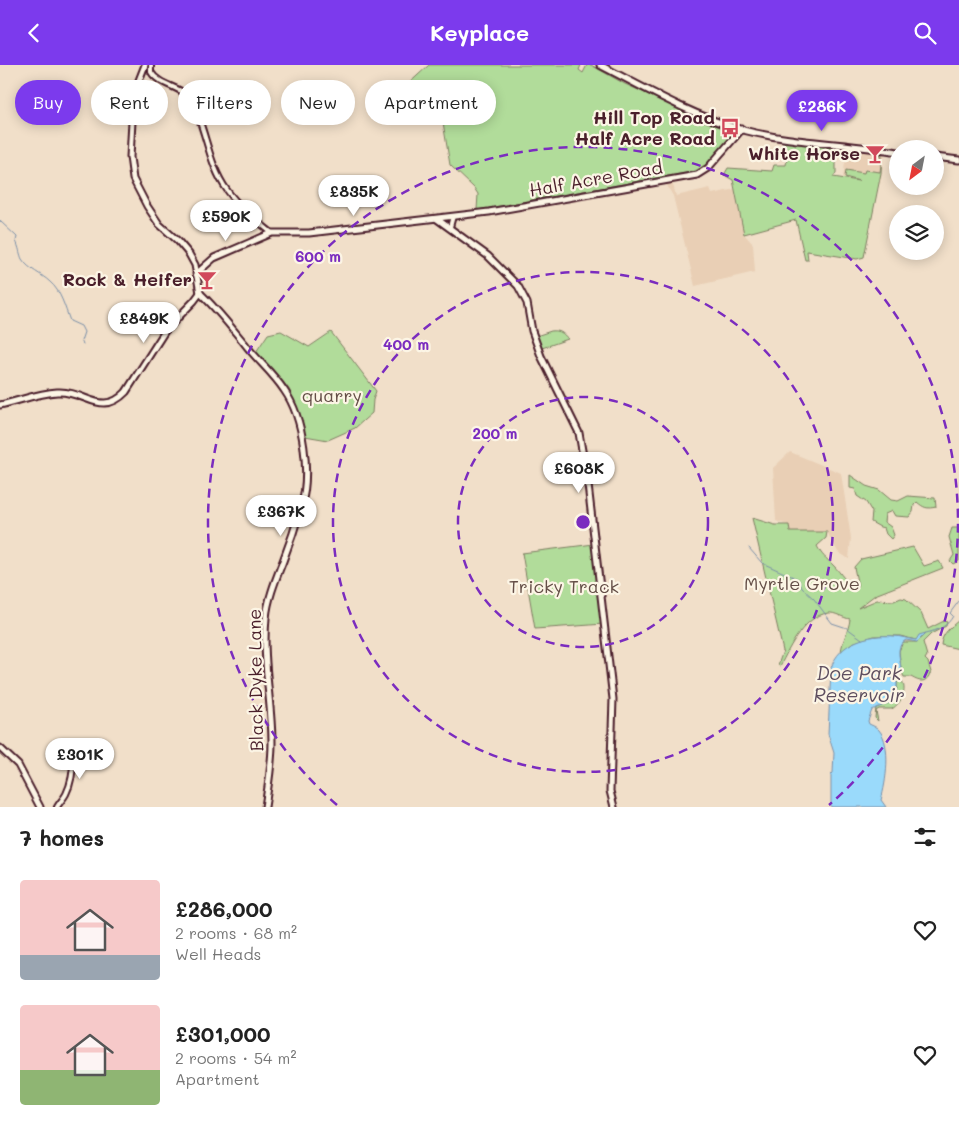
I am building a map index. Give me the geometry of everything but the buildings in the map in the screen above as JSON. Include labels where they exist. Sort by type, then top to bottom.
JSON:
[{"type":"street","points":[[0,405],[43,393],[58,392],[76,394],[100,404],[108,403],[121,397],[165,331],[200,293],[194,265],[189,254],[159,223],[147,206],[133,179],[130,157],[133,104],[136,88],[145,65]]},
{"type":"street","points":[[151,65],[151,72],[158,79],[190,98],[215,166],[226,189],[251,215],[272,233],[214,258],[196,274]]},
{"type":"street","points":[[600,65],[688,109],[742,129],[783,138],[889,150]]},
{"type":"street","name":"Half Acre Road","points":[[272,233],[309,233],[437,219],[542,203],[697,175],[708,167],[742,129]]},
{"type":"street","points":[[944,158],[959,159]]},
{"type":"street","points":[[450,227],[453,216]]},
{"type":"street","points":[[437,219],[497,264],[518,286],[530,312],[532,331],[536,343],[582,444],[613,699],[610,791],[614,807]]},
{"type":"street","name":"Black Dyke Lane","points":[[200,293],[222,315],[286,391],[295,411],[303,447],[305,487],[302,503],[292,538],[271,593],[267,611],[266,650],[272,742],[271,771],[265,807]]},
{"type":"street","points":[[58,807],[70,783],[73,746]]},
{"type":"street","points":[[0,747],[18,765],[40,807]]},
{"type":"shaded area","points":[[847,147],[885,152],[880,184],[843,178]]},
{"type":"shaded area","points":[[672,181],[676,196],[710,188],[712,194],[735,189],[744,234],[753,244],[755,272],[695,286],[673,196],[665,182]]},
{"type":"shaded area","points":[[790,452],[841,473],[851,538],[849,559],[838,552],[827,532],[789,532],[788,525],[776,521],[773,468]]},
{"type":"green space","points":[[429,65],[581,65],[579,70],[583,73],[587,65],[591,65],[625,84],[721,127],[722,130],[733,135],[707,164],[697,171],[477,210],[478,194],[450,165],[443,125],[496,125],[496,80],[413,80]]},
{"type":"green space","points":[[782,141],[833,146],[831,151],[823,155],[825,161],[833,158],[836,160],[836,173],[833,177],[859,181],[845,177],[846,170],[864,173],[865,170],[880,172],[881,167],[880,153],[863,150],[863,147],[882,152],[881,173],[864,257],[857,259],[807,251],[808,260],[805,260],[796,220],[744,234],[733,180],[724,175],[728,168],[772,171],[774,165],[786,165],[788,152]]},
{"type":"green space","name":"quarry","points":[[281,331],[309,347],[331,332],[376,391],[372,413],[355,428],[328,440],[305,436],[301,418],[289,389],[256,352],[268,334]]},
{"type":"green space","points":[[551,331],[561,332],[568,339],[542,348],[536,336]]},
{"type":"green space","points":[[850,475],[866,486],[879,490],[891,500],[898,501],[908,496],[935,498],[936,507],[922,506],[917,502],[909,517],[895,516],[892,511],[885,514],[884,522],[891,527],[894,535],[891,539],[886,534],[884,528],[871,522],[872,512],[866,502],[857,496],[855,489],[850,488]]},
{"type":"green space","name":"Myrtle Grove","points":[[752,518],[775,525],[789,525],[790,532],[827,532],[826,538],[817,546],[824,557],[846,580],[858,587],[854,567],[861,559],[913,547],[924,566],[939,561],[943,568],[875,595],[858,608],[877,600],[894,601],[901,598],[906,599],[921,613],[928,629],[944,621],[947,622],[946,626],[931,634],[923,642],[927,656],[925,659],[931,672],[927,678],[920,681],[911,677],[904,677],[902,673],[897,672],[901,669],[899,651],[903,642],[917,642],[924,636],[916,640],[900,636],[874,636],[852,643],[841,652],[850,619],[831,613],[819,615],[805,626],[793,642],[780,666],[778,665],[783,651]]},
{"type":"green space","points":[[952,528],[959,528],[959,561],[953,564],[950,561],[954,555],[949,537]]},
{"type":"green space","name":"Tricky Track","points":[[594,544],[604,624],[535,629],[522,553]]},
{"type":"green space","points":[[959,620],[959,649],[941,645],[945,634]]},
{"type":"green space","points":[[901,679],[904,691],[899,703],[892,709],[879,709],[876,711],[878,721],[875,718],[876,707],[891,701],[897,688],[897,682]]},
{"type":"water","name":"Doe Park Reservoir","points":[[926,633],[917,642],[906,640],[900,646],[901,670],[897,672],[888,671],[886,673],[897,682],[897,688],[891,702],[872,710],[868,721],[869,724],[879,730],[886,745],[887,764],[881,800],[886,807],[831,807],[831,775],[833,773],[834,753],[828,734],[831,668],[835,659],[848,646],[865,638],[899,636],[916,640],[919,635]]},
{"type":"waterway","points":[[0,221],[17,237],[16,241],[25,263],[47,279],[57,290],[70,321],[81,326],[84,332],[81,341],[83,344]]},
{"type":"waterway","points":[[749,548],[762,563],[798,579],[802,588],[814,599],[832,623],[847,628],[862,639]]},
{"type":"waterway","points":[[926,633],[948,623],[953,616],[950,613],[959,601]]},
{"type":"place","name":"Hill Top Road Half Acre Road","points":[[730,128]]},
{"type":"place","name":"White Horse","points":[[875,154]]},
{"type":"place","name":"Rock & Heifer","points":[[207,280]]}]
